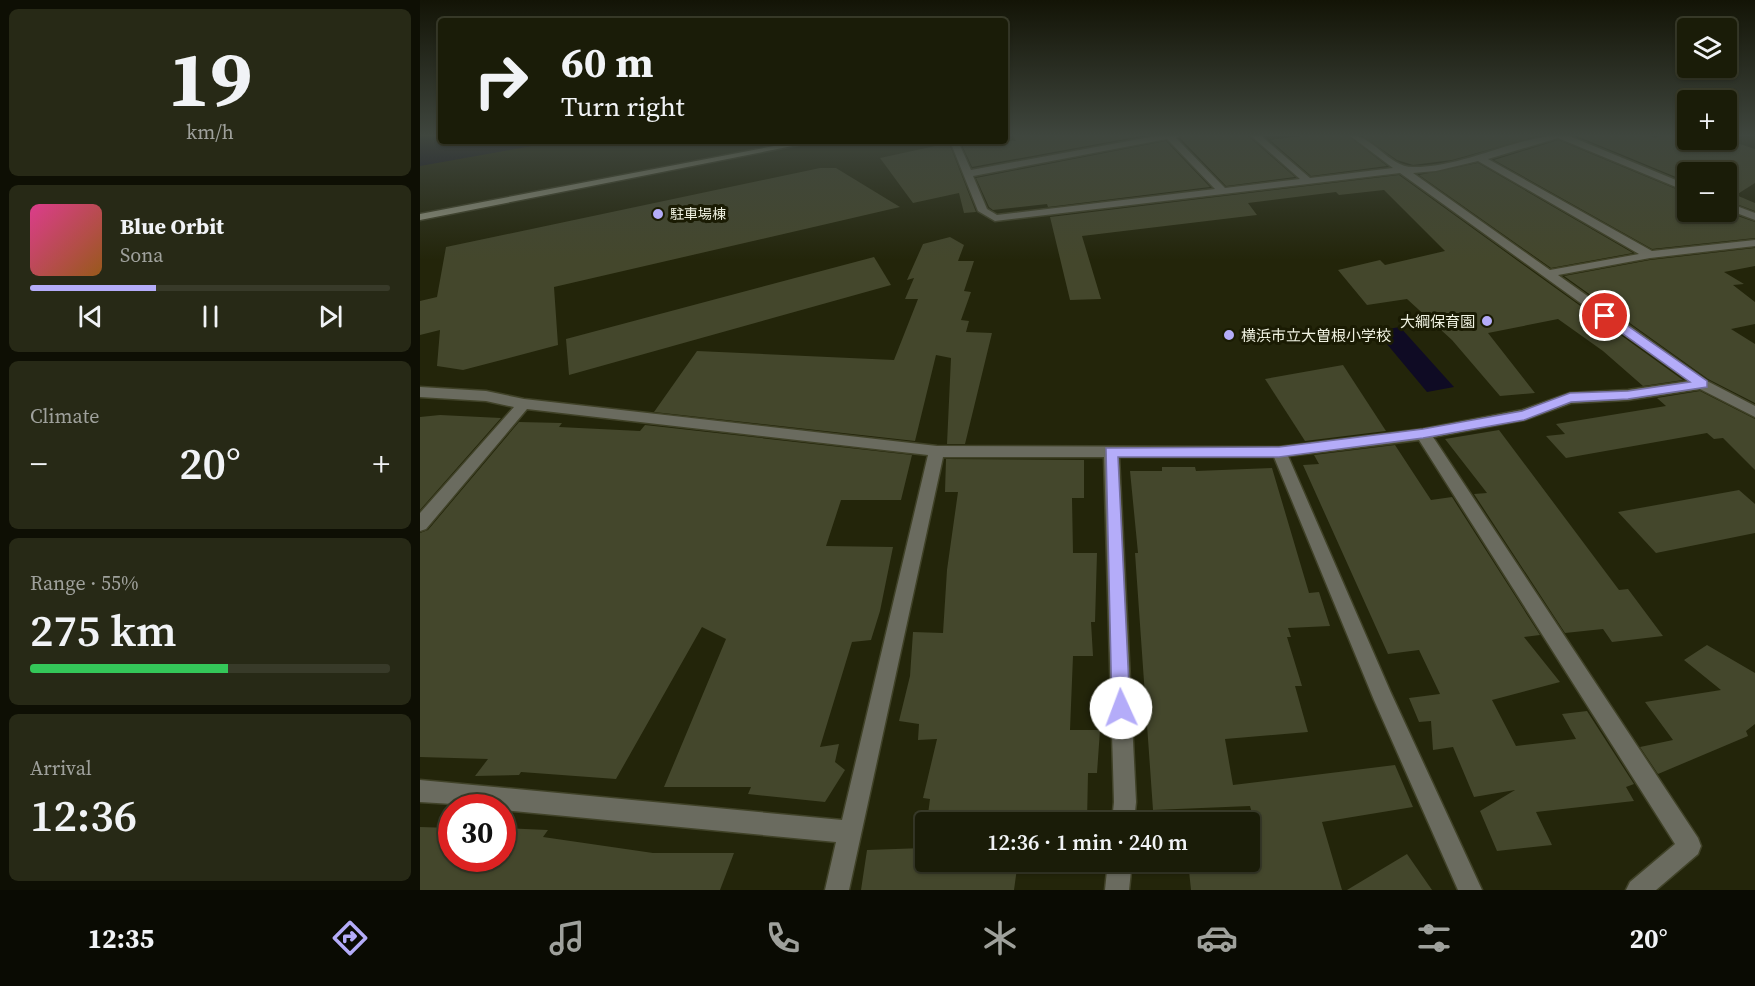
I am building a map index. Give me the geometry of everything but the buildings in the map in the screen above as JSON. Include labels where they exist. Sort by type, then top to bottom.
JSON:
[{"type":"main road","points":[[420,217],[630,177]]},
{"type":"street","points":[[968,177],[984,211],[995,218],[1345,177]]},
{"type":"street","points":[[1209,177],[1222,190]]},
{"type":"street","points":[[1303,177],[1308,181]]},
{"type":"street","points":[[1409,177],[1702,384],[1755,412]]},
{"type":"street","points":[[1512,177],[1650,255]]},
{"type":"street","points":[[1658,177],[1677,184]]},
{"type":"street","points":[[1737,210],[1755,217]]},
{"type":"street","points":[[1547,274],[1650,255],[1755,243]]},
{"type":"street","points":[[420,392],[486,396],[524,404],[937,451],[1279,452],[1423,434],[1524,415],[1570,398],[1628,395],[1702,384]]},
{"type":"street","points":[[420,524],[524,404]]},
{"type":"street","points":[[1423,434],[1690,846],[1638,890]]},
{"type":"street","points":[[837,890],[937,451]]},
{"type":"street","points":[[1111,452],[1124,812]]},
{"type":"street","points":[[1279,452],[1384,700],[1470,890]]},
{"type":"street","points":[[420,791],[851,832]]},
{"type":"street","points":[[1117,890],[1119,872]]},
{"type":"shaded area","points":[[1400,327],[1454,387],[1427,392],[1376,331]]},
{"type":"place","name":"駐車場棟","points":[[658,214]]},
{"type":"place","name":"大綱保育園","points":[[1487,321]]},
{"type":"place","name":"横浜市立大曽根小学校","points":[[1229,335]]},
{"type":"route","points":[[1121,708],[1111,452],[1279,452],[1423,434],[1524,415],[1570,398],[1628,395],[1702,384],[1605,316]]}]
